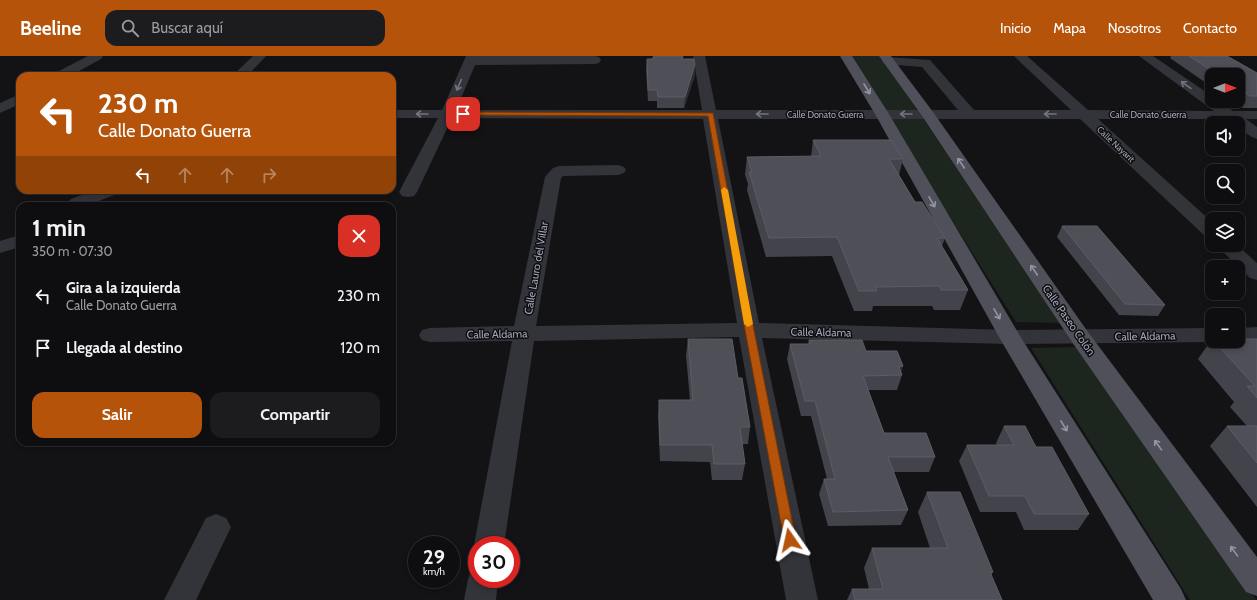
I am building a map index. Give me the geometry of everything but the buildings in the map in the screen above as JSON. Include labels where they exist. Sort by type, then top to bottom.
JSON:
[{"type":"main road","points":[[846,56],[882,114],[1010,337],[1170,600]]},
{"type":"main road","name":"Calle Paseo Colón","points":[[886,59],[928,114],[1080,337],[1257,582]]},
{"type":"street","points":[[67,72],[96,56]]},
{"type":"street","points":[[243,72],[260,56]]},
{"type":"street","points":[[699,56],[711,114],[749,330],[802,600]]},
{"type":"street","name":"Calle Nayarit","points":[[1020,56],[1205,226]]},
{"type":"street","points":[[1144,56],[1257,134]]},
{"type":"street","points":[[408,192],[447,114],[471,58],[595,60]]},
{"type":"street","points":[[886,59],[926,63],[969,114]]},
{"type":"street","points":[[0,111],[16,101]]},
{"type":"street","points":[[0,111],[16,112]]},
{"type":"street","name":"Calle Donato Guerra","points":[[396,114],[1257,115]]},
{"type":"street","name":"Calle Lauro del Villar","points":[[490,536],[524,334],[553,177],[559,171],[618,170]]},
{"type":"street","points":[[80,202],[101,194]]},
{"type":"street","points":[[0,247],[16,243]]},
{"type":"street","points":[[1233,252],[1257,274]]},
{"type":"street","name":"Calle Aldama","points":[[430,335],[749,330],[1010,337],[1205,335]]},
{"type":"street","points":[[1245,335],[1257,334]]},
{"type":"street","points":[[180,600],[216,527]]},
{"type":"street","points":[[480,600],[482,588]]},
{"type":"shaded area","points":[[849,56],[880,56],[917,110],[882,110]]},
{"type":"shaded area","points":[[886,116],[922,117],[1060,323],[1016,322]]},
{"type":"shaded area","points":[[1077,347],[1256,600],[1190,600],[1031,348]]},
{"type":"slow traffic","points":[[724,190],[748,324]]},
{"type":"route","points":[[463,114],[711,114],[749,330],[790,540]]}]
